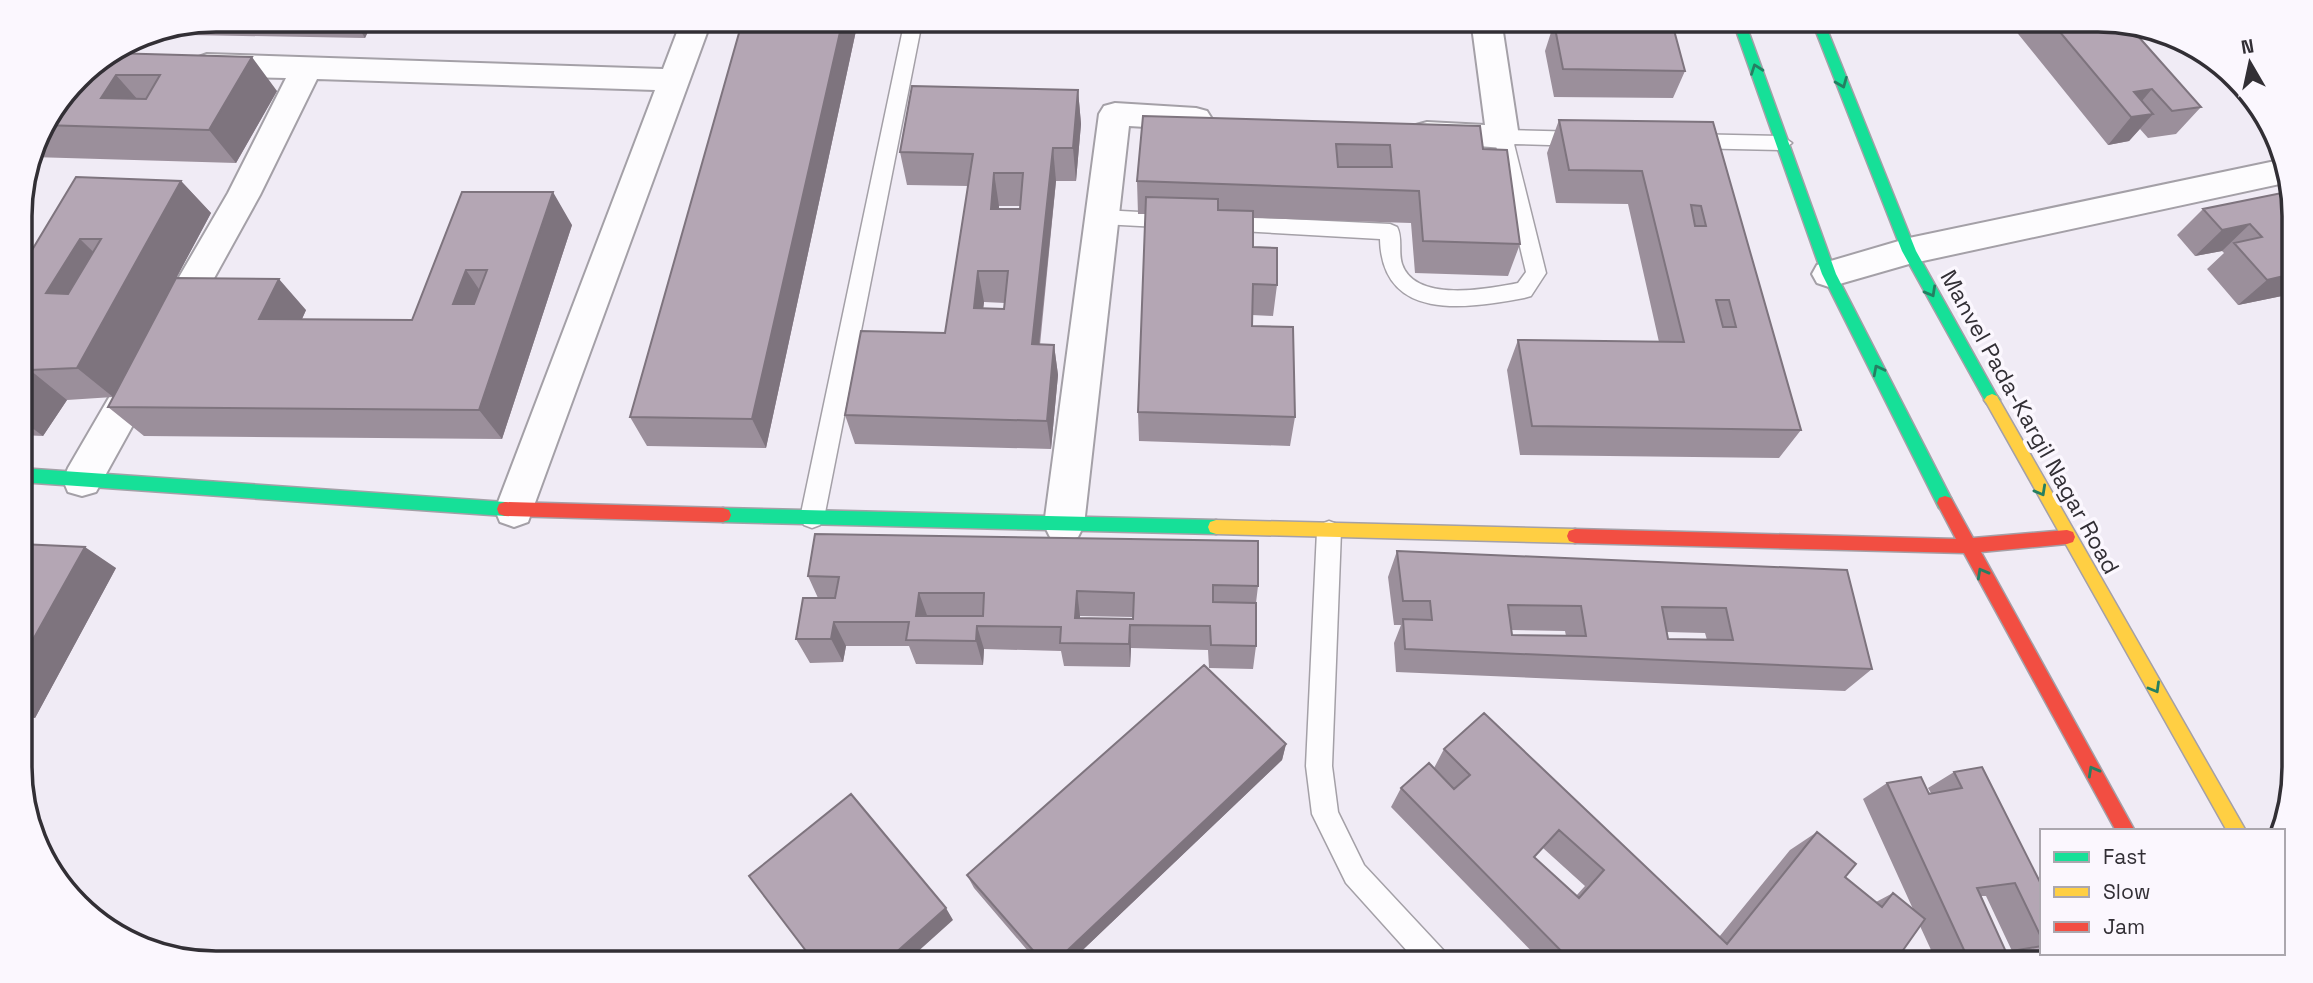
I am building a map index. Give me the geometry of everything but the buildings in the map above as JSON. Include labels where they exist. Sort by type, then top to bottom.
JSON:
[{"type":"street","points":[[514,510],[692,32]]},
{"type":"street","points":[[1392,131],[1503,137],[1488,32]]},
{"type":"street","points":[[1743,32],[1829,274],[1967,546],[2125,829]]},
{"type":"street","name":"Manvel Pada-Kargil Nagar Road","points":[[1822,32],[1909,251],[2067,537],[2236,829]]},
{"type":"street","points":[[176,64],[674,80]]},
{"type":"street","points":[[82,480],[243,195],[307,68]]},
{"type":"street","points":[[1064,524],[1115,114],[1226,121]]},
{"type":"street","points":[[1829,274],[1909,251],[2276,173]]},
{"type":"street","points":[[32,476],[514,510],[1967,546],[2067,537]]},
{"type":"lane","points":[[812,518],[911,32]]},
{"type":"lane","points":[[1102,217],[1390,232],[1392,266],[1406,284],[1433,297],[1483,298],[1524,290],[1536,274],[1503,137],[1597,139]]},
{"type":"lane","points":[[1665,140],[1782,143]]},
{"type":"lane","points":[[1329,531],[1319,766],[1325,814],[1355,874],[1424,951]]},
{"type":"traffic: fast","points":[[1743,32],[1829,274],[1945,503]]},
{"type":"traffic: fast","points":[[1822,32],[1909,251],[1992,400]]},
{"type":"traffic: fast","points":[[32,476],[505,509]]},
{"type":"traffic: fast","points":[[723,515],[1216,527]]},
{"type":"traffic: slow","points":[[1992,400],[2236,829]]},
{"type":"traffic: slow","points":[[1216,527],[1575,536]]},
{"type":"traffic: jam","points":[[1945,503],[2125,829]]},
{"type":"traffic: jam","points":[[505,509],[723,515]]},
{"type":"traffic: jam","points":[[1575,536],[1967,546],[2067,537]]}]
